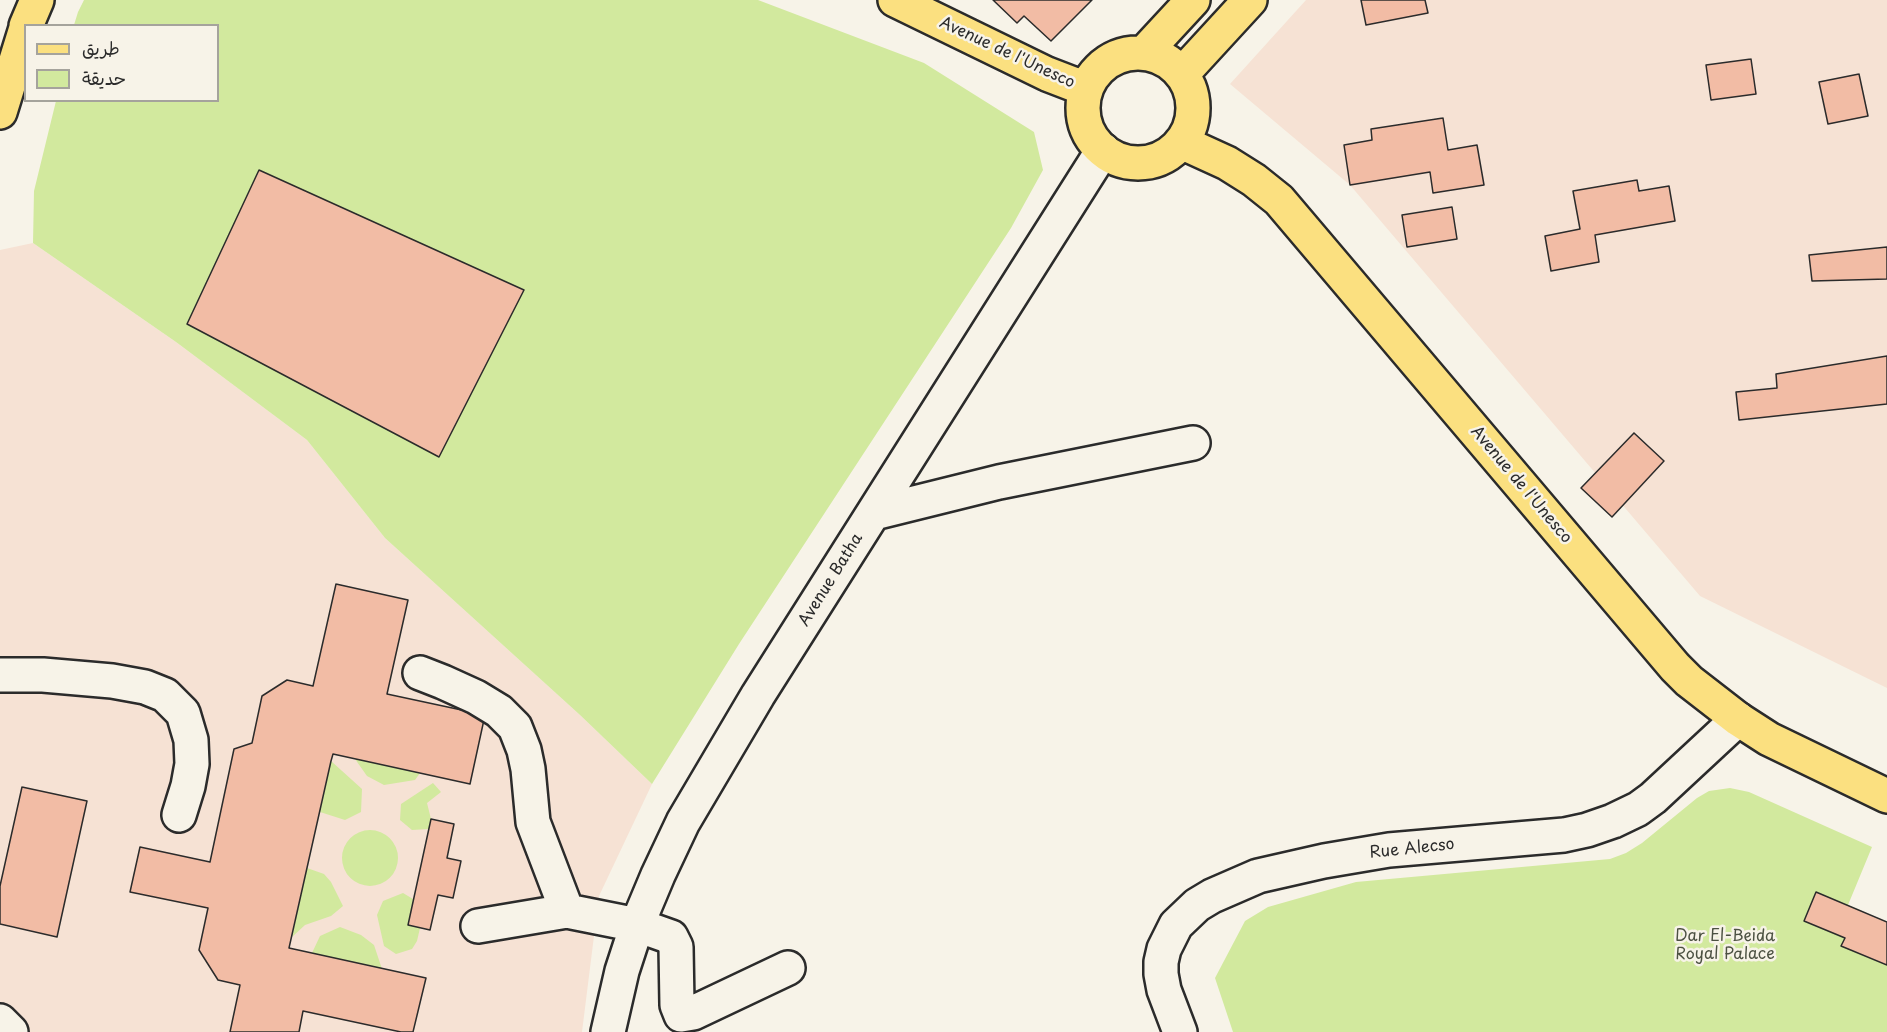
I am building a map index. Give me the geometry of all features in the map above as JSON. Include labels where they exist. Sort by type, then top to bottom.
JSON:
[{"type":"main road","points":[[27,24],[37,0]]},
{"type":"main road","name":"Avenue de l'Unesco","points":[[895,0],[1047,74],[1086,89]]},
{"type":"main road","points":[[1144,53],[1193,0]]},
{"type":"main road","points":[[1182,74],[1250,0]]},
{"type":"main road","points":[[0,112],[24,34]]},
{"type":"main road","points":[[1144,53],[1169,62],[1182,74],[1190,89],[1193,105],[1192,121],[1181,142],[1168,154],[1152,161],[1126,161],[1103,150],[1089,133],[1085,122],[1084,99],[1086,89],[1094,75],[1106,63],[1120,56],[1144,53]]},
{"type":"main road","name":"Avenue de l'Unesco","points":[[1181,142],[1227,163],[1279,200],[1689,681],[1738,719],[1769,739],[1887,796]]},
{"type":"street","name":"Avenue Batha","points":[[608,1032],[622,971],[637,925],[683,822],[758,695],[1103,150]]},
{"type":"street","points":[[874,513],[999,482],[1193,443]]},
{"type":"street","points":[[420,673],[476,697],[499,711],[515,727],[524,750],[528,770],[532,822],[567,911]]},
{"type":"street","points":[[0,675],[43,675],[112,681],[145,687],[165,695],[183,713],[191,740],[192,764],[179,815]]},
{"type":"street","name":"Rue Alecso","points":[[1180,1032],[1164,990],[1161,962],[1164,949],[1176,925],[1197,905],[1212,896],[1266,874],[1324,861],[1389,850],[1564,835],[1614,821],[1638,809],[1653,798],[1738,719]]},
{"type":"street","points":[[478,926],[567,911],[637,925],[671,937],[676,947],[677,1005],[681,1015],[693,1013],[788,968]]},
{"type":"street","points":[[0,1021],[11,1032]]},
{"type":"shaded area","points":[[1306,0],[1887,0],[1887,688],[1700,596],[1350,185],[1230,84]]},
{"type":"shaded area","points":[[33,243],[176,342],[307,440],[385,538],[580,715],[652,784],[599,896],[582,1032],[0,1032],[0,250]]},
{"type":"green space","points":[[84,0],[758,0],[924,63],[1034,132],[1043,170],[1011,228],[739,644],[652,784],[580,715],[385,538],[307,440],[176,342],[33,243],[34,191],[56,102],[219,102],[219,24],[74,24]]},
{"type":"green space","points":[[355,759],[420,773],[415,780],[384,785],[367,776]]},
{"type":"green space","points":[[331,761],[362,789],[361,812],[345,820],[320,812]]},
{"type":"green space","points":[[433,783],[441,792],[427,803],[431,819],[429,829],[412,830],[400,820],[401,804]]},
{"type":"green space","name":"Dar El-Beida Royal Palace","points":[[1730,788],[1749,792],[1872,847],[1848,905],[1887,922],[1887,1032],[1233,1032],[1215,978],[1245,921],[1268,907],[1356,882],[1610,859],[1642,843],[1697,798],[1709,791]]},
{"type":"green space","points":[[370,830],[381,832],[390,838],[396,847],[398,858],[396,869],[390,878],[381,884],[370,886],[359,884],[350,878],[344,869],[342,858],[344,847],[350,838],[359,832]]},
{"type":"green space","points":[[307,868],[324,874],[331,882],[343,906],[331,916],[305,925],[292,937]]},
{"type":"green space","points":[[403,893],[413,899],[408,925],[420,928],[417,941],[412,949],[396,954],[384,946],[377,915],[383,901]]},
{"type":"green space","points":[[340,927],[361,935],[374,945],[382,969],[312,953],[320,936]]},
{"type":"building","points":[[993,0],[1092,0],[1051,41],[1024,16],[1017,23]]},
{"type":"building","points":[[1361,0],[1425,0],[1428,13],[1366,25]]},
{"type":"building","points":[[1751,59],[1756,94],[1711,100],[1706,65]]},
{"type":"building","points":[[1859,74],[1868,116],[1828,124],[1819,82]]},
{"type":"building","points":[[1443,118],[1448,150],[1477,145],[1484,185],[1433,193],[1430,172],[1350,185],[1344,145],[1372,140],[1371,129]]},
{"type":"building","points":[[259,170],[524,290],[439,457],[187,324]]},
{"type":"building","points":[[1637,180],[1639,191],[1669,186],[1675,221],[1595,235],[1599,262],[1551,271],[1545,236],[1580,229],[1573,191]]},
{"type":"building","points":[[1452,207],[1457,239],[1407,247],[1402,215]]},
{"type":"building","points":[[1887,247],[1887,279],[1812,281],[1809,255]]},
{"type":"building","points":[[1887,356],[1887,404],[1739,420],[1736,392],[1777,388],[1776,374]]},
{"type":"building","points":[[1634,433],[1664,461],[1612,517],[1581,488]]},
{"type":"building","points":[[336,584],[408,600],[387,694],[485,715],[470,784],[333,754],[289,948],[426,978],[413,1032],[401,1032],[303,1011],[299,1032],[230,1032],[240,985],[218,980],[199,950],[208,908],[130,892],[140,847],[210,862],[234,749],[252,743],[262,696],[287,680],[313,686]]},
{"type":"building","points":[[22,787],[87,801],[57,937],[0,924],[0,886]]},
{"type":"building","points":[[431,819],[454,824],[447,858],[461,861],[453,898],[438,895],[430,930],[408,925]]},
{"type":"building","points":[[1816,892],[1887,922],[1887,965],[1841,946],[1845,938],[1804,921]]}]
